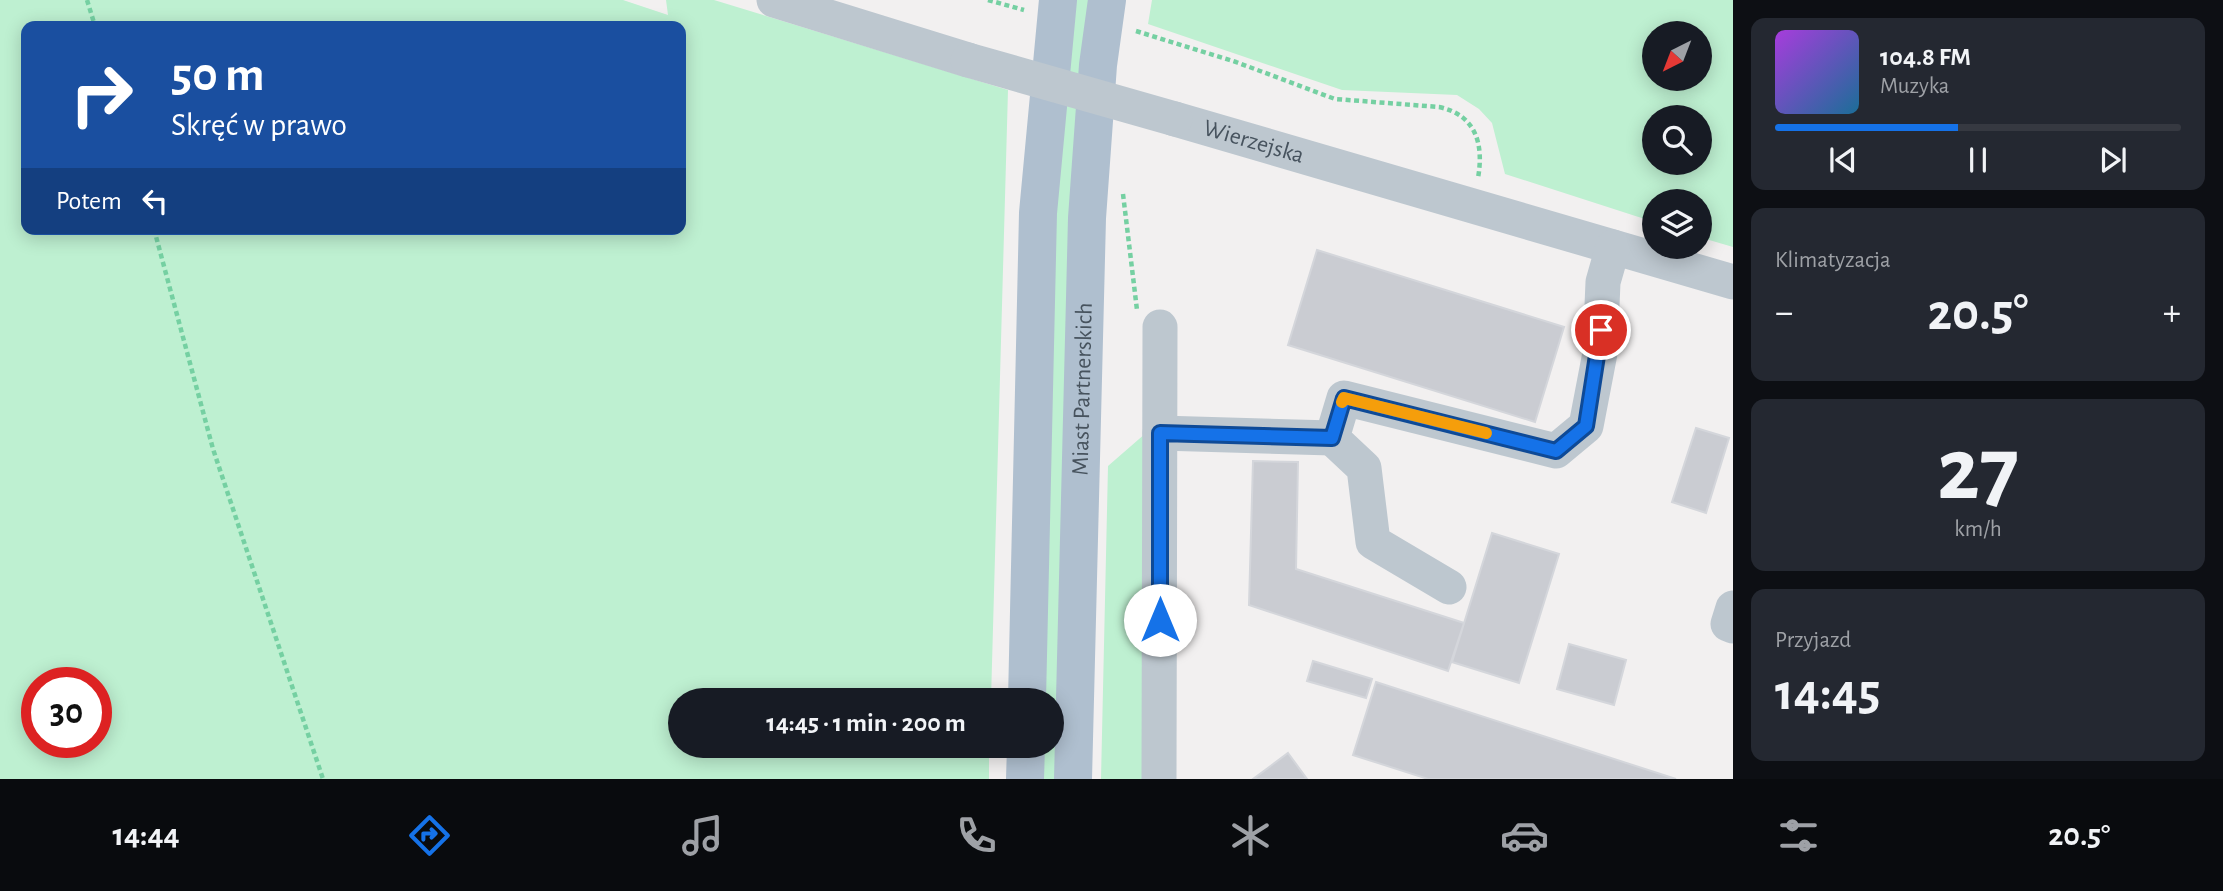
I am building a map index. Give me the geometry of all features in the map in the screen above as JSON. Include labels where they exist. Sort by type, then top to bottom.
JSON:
[{"type":"main road","name":"Miast Partnerskich","points":[[1073,779],[1087,218],[1098,65],[1107,0]]},
{"type":"main road","name":"Miast Partnerskich","points":[[1027,688],[1041,5]]},
{"type":"main road","points":[[1025,779],[1026,758]]},
{"type":"street","name":"Wierzejska","points":[[774,0],[968,60],[1733,282]]},
{"type":"street","points":[[1332,438],[1344,398],[1556,451],[1586,426],[1600,353],[1603,282],[1613,247]]},
{"type":"street","points":[[1159,779],[1160,327]]},
{"type":"street","points":[[1160,433],[1332,438],[1364,468],[1373,542],[1448,587]]},
{"type":"street","points":[[1733,608],[1728,624],[1733,626]]},
{"type":"path","points":[[87,0],[93,21]]},
{"type":"path","points":[[988,0],[1041,5]]},
{"type":"path","points":[[1135,44],[1136,31],[1236,62],[1335,99],[1439,107],[1455,111],[1470,123],[1479,141],[1477,183]]},
{"type":"path","points":[[1123,185],[1125,223],[1138,316],[1158,317],[1160,327]]},
{"type":"path","points":[[156,235],[213,449],[323,779]]},
{"type":"green space","points":[[0,0],[623,0],[668,15],[666,0],[714,0],[1008,90],[991,688],[668,688],[668,758],[989,758],[989,779],[0,779]]},
{"type":"green space","points":[[1074,0],[1091,0],[1061,688],[1042,688],[1052,260]]},
{"type":"green space","points":[[1152,0],[1733,0],[1733,247],[1712,241],[1712,189],[1642,189],[1642,218],[1505,174],[1492,123],[1479,109],[1457,95],[1342,90],[1148,24]]},
{"type":"green space","points":[[1154,426],[1142,779],[1101,779],[1108,466]]},
{"type":"green space","points":[[1041,758],[1058,758],[1057,779],[1040,779]]},
{"type":"building","points":[[1317,250],[1564,327],[1535,422],[1288,345]]},
{"type":"building","points":[[1696,428],[1729,438],[1706,513],[1672,502]]},
{"type":"building","points":[[1253,461],[1298,462],[1296,569],[1464,623],[1448,671],[1249,605]]},
{"type":"building","points":[[1492,533],[1559,554],[1519,683],[1452,662]]},
{"type":"building","points":[[1569,644],[1626,660],[1614,705],[1557,689]]},
{"type":"building","points":[[1313,661],[1372,679],[1366,698],[1307,681]]},
{"type":"building","points":[[1376,682],[1676,779],[1428,779],[1353,755]]},
{"type":"building","points":[[1288,753],[1307,779],[1253,779]]},
{"type":"slow traffic","points":[[1342,402],[1344,398],[1486,433]]},
{"type":"route","points":[[1160,620],[1160,433],[1332,438],[1344,398],[1556,451],[1586,426],[1600,353],[1601,330]]}]
